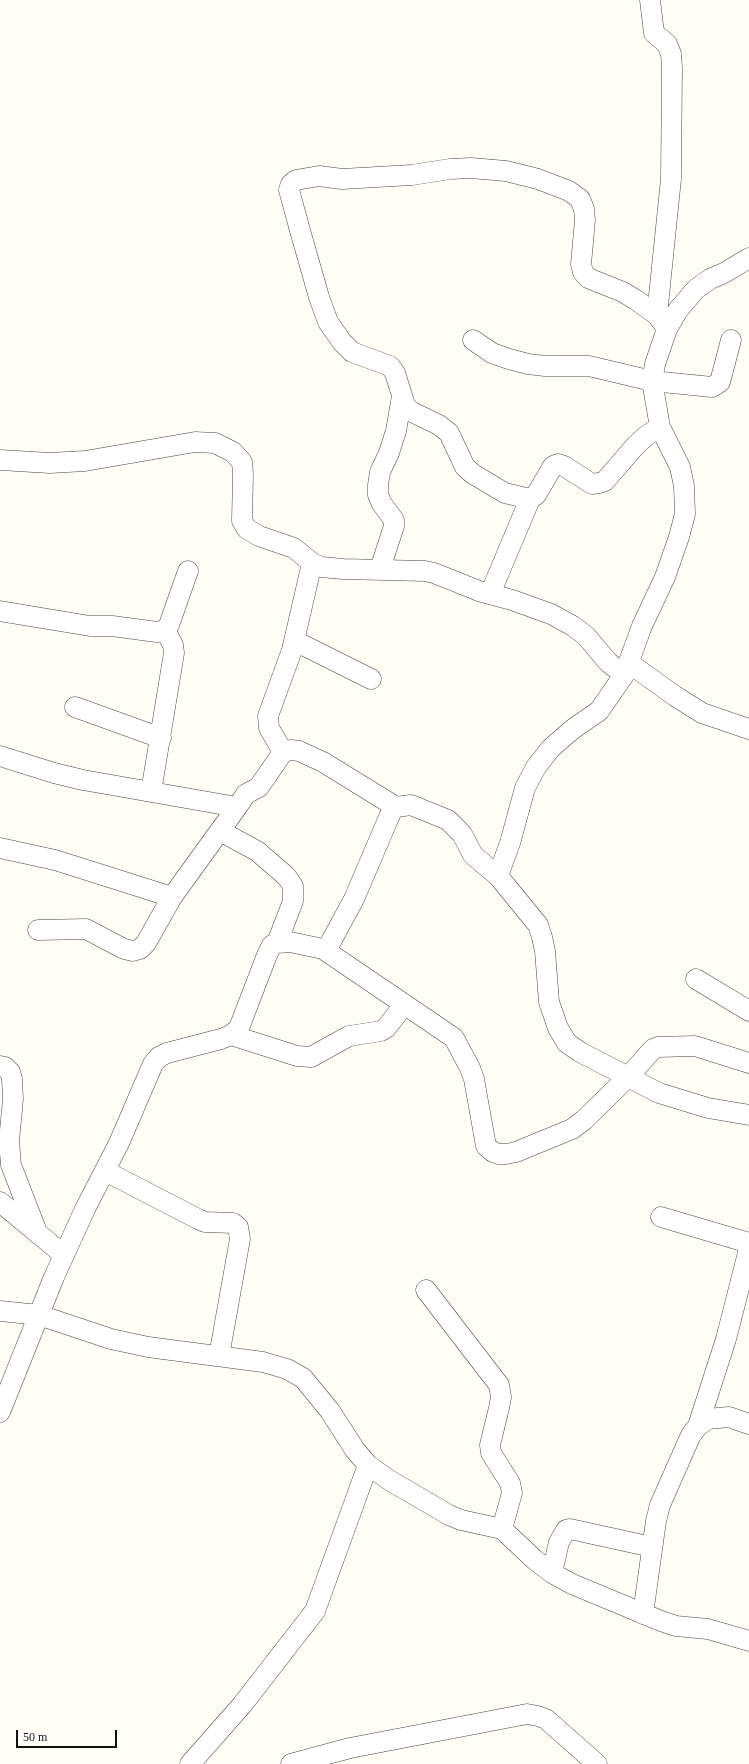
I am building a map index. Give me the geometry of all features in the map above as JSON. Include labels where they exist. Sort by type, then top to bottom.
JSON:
[{"type":"street","points":[[498,876],[510,843],[525,788],[536,767],[551,748],[573,729],[599,711],[627,669],[642,626],[665,577],[680,537],[685,514],[684,486],[680,467],[660,427],[652,381],[662,322],[672,179],[672,68],[671,54],[667,44],[654,33],[650,0]]},
{"type":"street","points":[[530,499],[505,493],[473,474],[465,467],[449,433],[439,425],[410,411],[402,396],[395,373],[390,366],[352,352],[342,342],[328,322],[317,290],[289,190],[291,184],[296,180],[319,176],[342,179],[370,178],[471,168],[506,171],[538,179],[569,191],[580,199],[584,209],[585,220],[581,264],[583,272],[588,278],[623,292],[662,322]]},
{"type":"street","points":[[662,322],[678,310],[696,289],[710,279],[724,273],[749,258]]},
{"type":"street","points":[[473,340],[492,353],[528,364],[545,366],[589,366],[652,381],[712,387],[720,382],[731,340]]},
{"type":"street","points":[[380,569],[394,526],[394,520],[382,504],[378,495],[378,485],[380,472],[389,453],[396,431],[402,396]]},
{"type":"street","points":[[490,594],[530,499],[536,495],[553,466],[558,464],[564,466],[592,484],[605,481],[636,445],[660,427]]},
{"type":"street","points":[[0,460],[50,464],[85,461],[195,442],[215,444],[233,452],[242,462],[242,521],[247,529],[260,536],[294,548],[312,563],[321,567],[336,569],[425,570],[490,594],[551,614],[573,626],[586,636],[608,662],[627,669],[702,713],[749,729]]},
{"type":"street","points":[[283,752],[269,728],[268,716],[295,640],[312,563]]},
{"type":"street","points":[[0,611],[90,626],[112,626],[157,632],[165,630],[171,620],[188,571]]},
{"type":"street","points":[[152,792],[174,653],[173,645],[165,630]]},
{"type":"street","points":[[295,640],[371,679]]},
{"type":"street","points":[[75,707],[160,738]]},
{"type":"street","points":[[38,930],[86,929],[124,949],[133,951],[140,948],[146,943],[172,897],[246,794],[262,784],[283,752],[291,750],[299,751],[323,762],[396,807],[411,805],[448,820],[462,834],[473,855],[498,876],[538,925],[545,951],[549,1002],[558,1028],[567,1043],[580,1052],[659,1093],[684,1101],[749,1115]]},
{"type":"street","points":[[0,756],[62,775],[237,807]]},
{"type":"street","points":[[323,949],[328,947],[332,942],[354,900],[389,817],[396,807]]},
{"type":"street","points":[[0,1412],[64,1255],[119,1142],[153,1064],[159,1057],[166,1053],[221,1039],[231,1035],[239,1028],[268,955],[272,946],[277,942],[292,901],[292,886],[286,876],[257,851],[220,831]]},
{"type":"street","points":[[0,848],[55,860],[172,897]]},
{"type":"street","points":[[277,942],[290,942],[323,949],[454,1038],[470,1068],[474,1079],[486,1146],[493,1152],[506,1154],[516,1152],[572,1128],[584,1120],[628,1077],[653,1049],[666,1046],[695,1046],[749,1063]]},
{"type":"street","points":[[696,979],[749,1012]]},
{"type":"street","points":[[231,1035],[297,1056],[311,1057],[349,1036],[381,1031],[386,1028],[404,1005]]},
{"type":"street","points":[[0,1066],[5,1067],[10,1072],[12,1079],[13,1099],[9,1141],[11,1165],[37,1232]]},
{"type":"street","points":[[105,1171],[205,1222],[233,1224],[238,1227],[240,1239],[219,1356]]},
{"type":"street","points":[[0,1202],[64,1255]]},
{"type":"street","points":[[661,1217],[749,1243]]},
{"type":"street","points":[[698,1426],[726,1340],[749,1249]]},
{"type":"street","points":[[426,1290],[499,1385],[501,1397],[490,1446],[491,1453],[510,1484],[512,1492],[511,1502],[502,1529]]},
{"type":"street","points":[[0,1311],[39,1315],[111,1339],[148,1347],[263,1362],[287,1369],[303,1378],[330,1411],[355,1450],[368,1465],[389,1480],[449,1515],[461,1520],[502,1529],[535,1560],[552,1573],[572,1584],[643,1614],[676,1626],[708,1629],[749,1641]]},
{"type":"street","points":[[643,1614],[652,1547],[660,1505],[691,1435],[698,1426],[708,1419],[729,1417],[749,1424]]},
{"type":"street","points":[[190,1764],[242,1705],[315,1611],[368,1465]]},
{"type":"street","points":[[552,1573],[558,1542],[566,1530],[570,1529],[652,1547]]},
{"type":"street","points":[[291,1764],[350,1748],[527,1714],[538,1716],[546,1720],[597,1764]]}]
